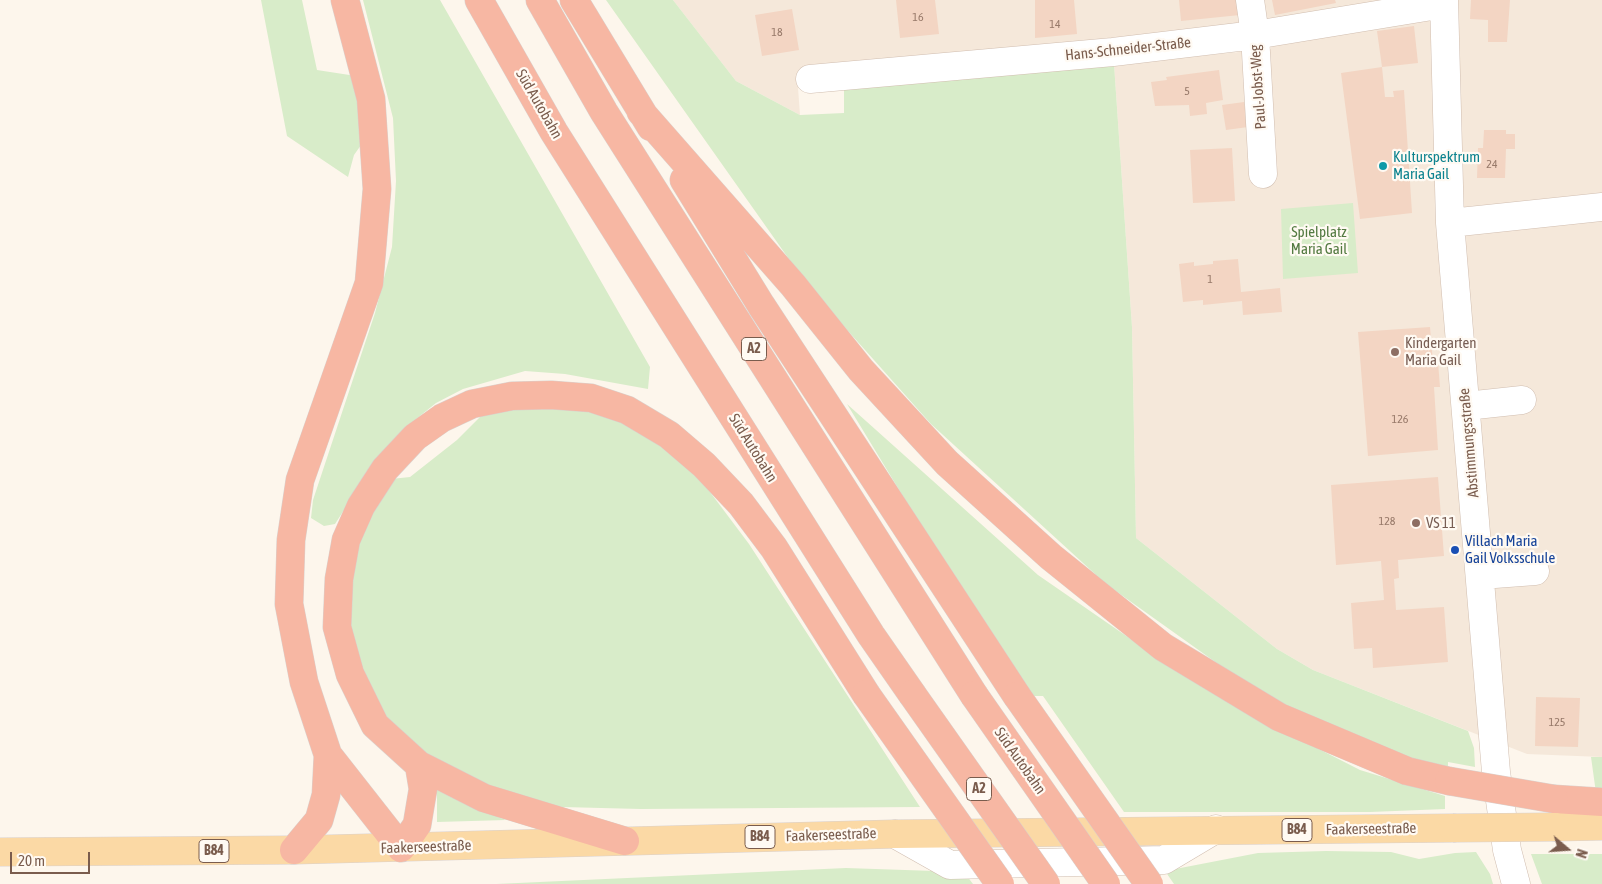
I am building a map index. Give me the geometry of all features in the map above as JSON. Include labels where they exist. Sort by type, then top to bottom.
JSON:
[{"type":"highway","points":[[345,0],[371,99],[377,189],[369,283],[300,480],[291,540],[289,604],[304,682],[328,755],[401,848],[416,825],[423,789],[419,765]]},
{"type":"highway","name":"Süd Autobahn","points":[[479,0],[554,132],[871,635],[1046,884]]},
{"type":"highway","name":"Süd Autobahn","points":[[540,0],[604,112],[974,695],[1106,884]]},
{"type":"highway","points":[[574,0],[761,305],[1017,696],[1149,884]]},
{"type":"highway","points":[[641,112],[793,285],[861,370],[947,463],[1050,557],[1163,648],[1279,717],[1406,771],[1449,781],[1554,799],[1602,802]]},
{"type":"highway","points":[[625,841],[484,798],[419,765],[375,725],[350,674],[337,627],[338,579],[346,540],[361,506],[385,469],[415,437],[442,418],[472,404],[512,396],[551,395],[590,398],[627,410],[669,434],[704,465],[741,504],[774,548],[866,694],[1000,884]]},
{"type":"highway","points":[[294,850],[319,820],[326,795],[328,755]]},
{"type":"main road","name":"Faakerseestraße","points":[[0,852],[401,848],[896,834],[1602,826]]},
{"type":"street","name":"Paul-Jobst-Weg","points":[[1250,0],[1255,36],[1263,174]]},
{"type":"street","name":"Hans-Schneider-Straße","points":[[810,78],[1113,52],[1255,36],[1444,2]]},
{"type":"street","name":"Abstimmungsstraße","points":[[1444,2],[1450,223],[1496,772],[1507,850],[1516,884]]},
{"type":"street","points":[[1450,223],[1602,207]]},
{"type":"street","points":[[1466,406],[1522,400]]},
{"type":"street","points":[[1481,576],[1535,571]]},
{"type":"shaded area","points":[[673,0],[1602,0],[1602,757],[1527,754],[1313,670],[1277,649],[1136,538],[1132,327],[1114,64],[1271,49],[1268,23],[1097,44],[797,74],[800,115],[736,81]]},
{"type":"green space","points":[[261,0],[302,0],[317,70],[356,76],[366,138],[354,155],[348,177],[287,136]]},
{"type":"green space","points":[[363,0],[440,0],[650,367],[648,389],[565,374],[525,371],[463,389],[436,403],[410,424],[353,496],[335,524],[324,526],[311,518],[313,500],[375,313],[392,247],[396,181],[393,118]]},
{"type":"green space","points":[[606,0],[673,0],[736,81],[800,115],[844,113],[844,83],[1114,64],[1132,327],[1136,538],[1277,649],[1313,670],[1468,731],[1474,748],[1475,767],[1448,762],[1448,769],[1377,751],[1249,686],[1106,584],[931,424],[808,286]]},
{"type":"green space","name":"Spielplatz Maria Gail","points":[[1353,203],[1358,273],[1283,279],[1281,209]]},
{"type":"green space","points":[[847,404],[1038,575],[1148,651],[1262,720],[1360,770],[1445,796],[1445,809],[1370,812],[1124,812],[1043,696],[1030,696],[969,605]]},
{"type":"green space","points":[[564,405],[617,416],[689,464],[749,544],[920,807],[641,809],[562,807],[540,803],[452,774],[406,741],[382,712],[353,646],[347,609],[358,537],[391,479],[410,477],[457,440],[482,415],[522,406]]},
{"type":"green space","points":[[1591,757],[1602,757],[1602,793],[1596,793]]},
{"type":"green space","points":[[437,790],[461,802],[506,820],[437,822]]},
{"type":"green space","points":[[1391,852],[1419,859],[1455,853],[1476,852],[1490,874],[1493,884],[1174,884],[1165,871],[1258,853]]},
{"type":"green space","points":[[1531,854],[1602,854],[1602,884],[1542,884]]},
{"type":"green space","points":[[846,868],[964,872],[973,884],[496,884]]},
{"type":"building","points":[[896,0],[935,0],[939,34],[900,38]]},
{"type":"building","points":[[1035,0],[1074,0],[1077,34],[1035,38]]},
{"type":"building","points":[[1179,0],[1238,0],[1240,15],[1181,21]]},
{"type":"building","points":[[1272,0],[1335,0],[1336,3],[1275,15]]},
{"type":"building","points":[[1471,0],[1510,0],[1507,42],[1488,42],[1488,20],[1470,19]]},
{"type":"building","points":[[792,9],[799,50],[762,56],[755,15]]},
{"type":"building","points":[[1414,26],[1418,63],[1382,67],[1377,31]]},
{"type":"building","points":[[1382,67],[1385,97],[1394,97],[1393,91],[1404,90],[1412,213],[1360,219],[1341,73]]},
{"type":"building","points":[[1219,70],[1223,100],[1206,103],[1207,114],[1190,116],[1189,105],[1155,106],[1151,82],[1167,80],[1166,77]]},
{"type":"building","points":[[1244,102],[1248,127],[1226,130],[1222,105]]},
{"type":"building","points":[[1484,130],[1506,130],[1506,134],[1515,134],[1515,149],[1506,149],[1505,178],[1477,178],[1478,148],[1483,148]]},
{"type":"building","points":[[1232,148],[1235,201],[1193,203],[1190,150]]},
{"type":"building","points":[[1238,259],[1241,292],[1280,288],[1282,312],[1243,315],[1242,301],[1203,305],[1203,300],[1183,302],[1179,264],[1194,262],[1194,266],[1213,264],[1213,261]]},
{"type":"building","points":[[1430,327],[1433,363],[1438,362],[1440,387],[1434,387],[1438,450],[1368,456],[1358,332]]},
{"type":"building","points":[[1438,477],[1444,556],[1398,560],[1399,578],[1394,579],[1396,610],[1444,607],[1448,662],[1373,668],[1372,648],[1354,649],[1351,603],[1384,600],[1381,561],[1336,565],[1331,485]]},
{"type":"building","points":[[1536,697],[1580,698],[1578,747],[1535,746]]},
{"type":"place","name":"Kulturspektrum Maria Gail","points":[[1383,166]]},
{"type":"place","name":"Kindergarten Maria Gail","points":[[1395,352]]},
{"type":"place","name":"VS 11","points":[[1416,523]]},
{"type":"place","name":"Villach Maria Gail Volksschule","points":[[1455,550]]}]
